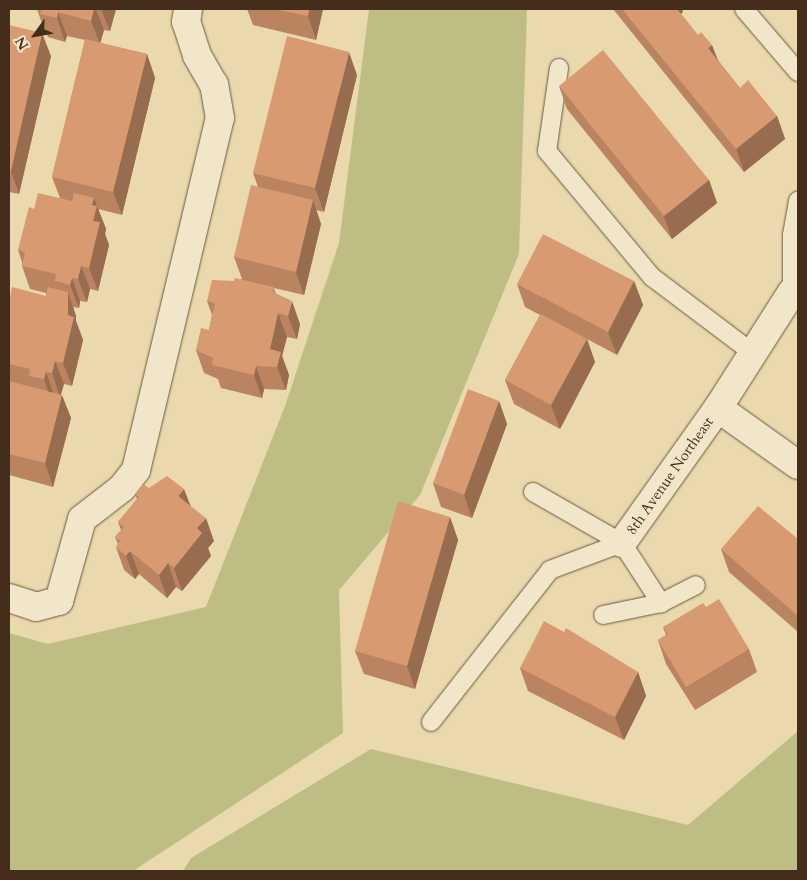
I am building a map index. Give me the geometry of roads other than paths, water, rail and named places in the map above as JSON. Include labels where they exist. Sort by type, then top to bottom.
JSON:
[{"type":"street","points":[[9,598],[36,607],[59,601],[82,519],[122,488],[136,470],[220,118],[214,85],[197,54],[186,22],[188,9]]},
{"type":"street","name":"8th Avenue Northeast","points":[[622,543],[718,408],[792,292]]},
{"type":"street","name":"8th Avenue Northeast","points":[[718,408],[798,465]]},
{"type":"lane","points":[[744,9],[798,72]]},
{"type":"lane","points":[[559,68],[547,151],[652,277],[753,353]]},
{"type":"lane","points":[[792,292],[792,235],[798,201]]},
{"type":"lane","points":[[533,492],[622,543],[661,603]]},
{"type":"lane","points":[[431,722],[550,570],[622,543]]},
{"type":"lane","points":[[603,615],[661,603],[696,585]]}]
